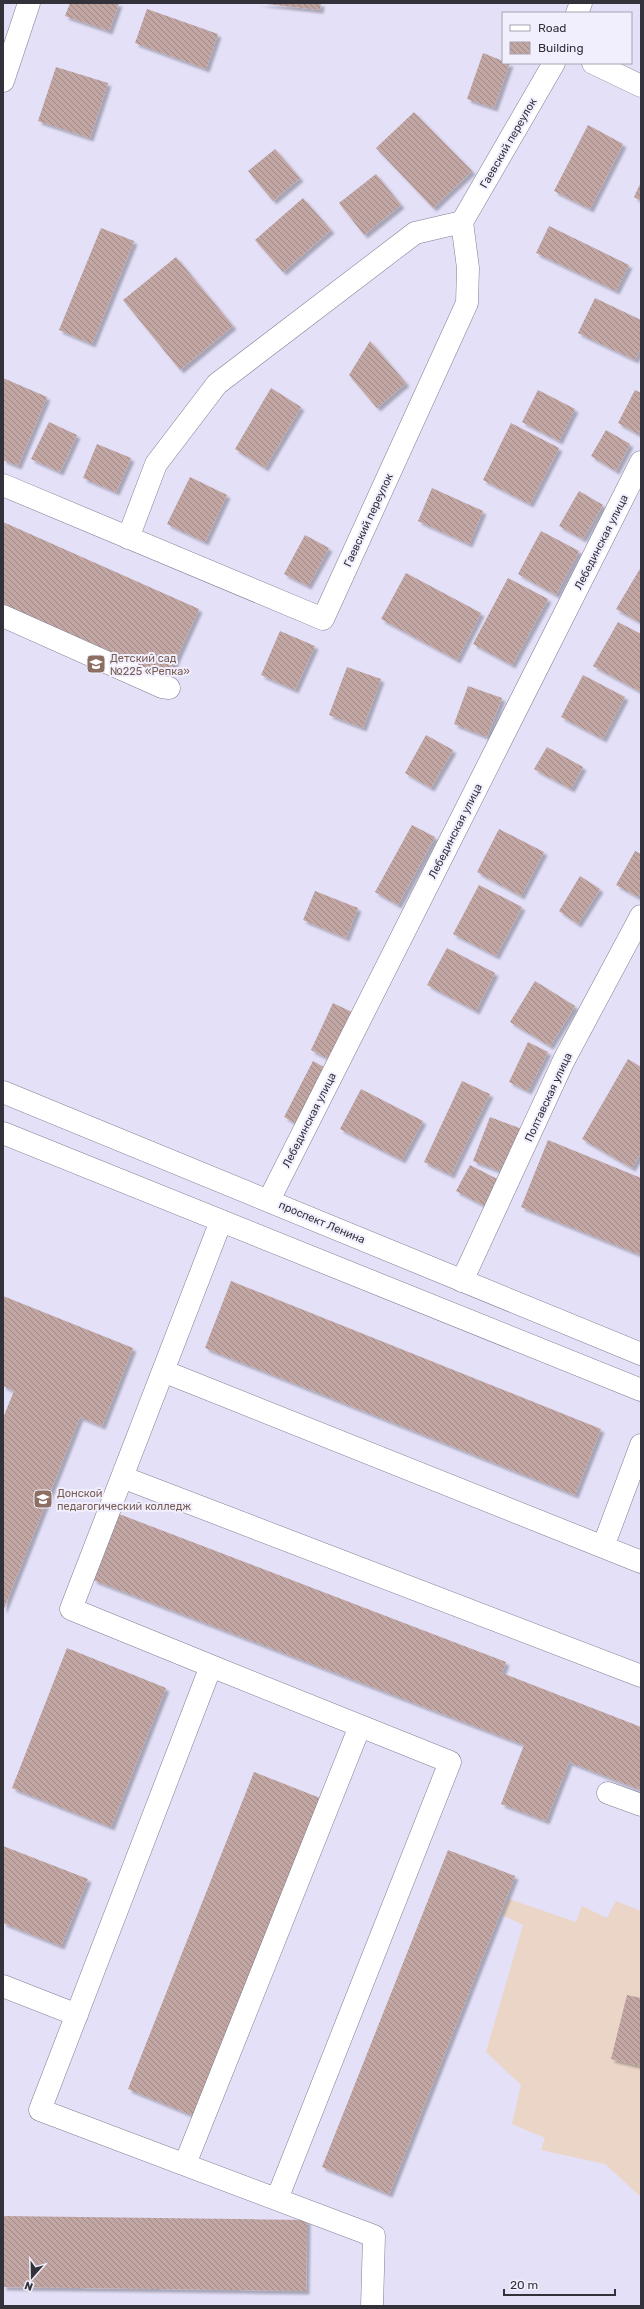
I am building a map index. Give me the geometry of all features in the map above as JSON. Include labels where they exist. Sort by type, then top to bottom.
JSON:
[{"type":"street","points":[[3,81],[29,3]]},
{"type":"street","name":"Гаевский переулок","points":[[3,485],[323,619],[467,304],[468,268],[462,222],[553,64]]},
{"type":"street","points":[[595,64],[641,86]]},
{"type":"street","points":[[128,538],[156,464],[217,384],[415,233],[462,222]]},
{"type":"street","name":"Лебединская улица","points":[[269,1200],[641,462]]},
{"type":"street","points":[[3,616],[162,687],[169,688]]},
{"type":"street","name":"Полтавская улица","points":[[462,1282],[564,1060],[641,916]]},
{"type":"street","name":"проспект Ленина","points":[[3,1092],[269,1200],[462,1282],[641,1354]]},
{"type":"street","points":[[3,1133],[641,1390]]},
{"type":"street","points":[[221,1221],[71,1609],[450,1762],[277,2199]]},
{"type":"street","points":[[163,1371],[641,1562]]},
{"type":"street","points":[[603,1547],[641,1445]]},
{"type":"street","points":[[122,1477],[641,1676]]},
{"type":"street","points":[[211,1666],[40,2110],[374,2236],[372,2306]]},
{"type":"street","points":[[185,2164],[360,1726]]},
{"type":"street","points":[[608,1793],[641,1806]]},
{"type":"street","points":[[3,1986],[77,2014]]},
{"type":"shaded area","points":[[509,1899],[576,1922],[582,1906],[607,1918],[616,1901],[641,1911],[641,2197],[605,2164],[541,2150],[545,2138],[512,2124],[521,2085],[486,2052],[523,1925],[502,1915]]},
{"type":"building","points":[[70,3],[119,3],[109,31],[65,16]]},
{"type":"building","points":[[258,3],[321,3],[320,10]]},
{"type":"building","points":[[147,9],[218,34],[206,69],[135,43]]},
{"type":"building","points":[[483,53],[502,61],[502,64],[510,64],[494,108],[467,99]]},
{"type":"building","points":[[56,67],[108,83],[90,138],[38,121]]},
{"type":"building","points":[[414,112],[472,171],[433,208],[376,148]]},
{"type":"building","points":[[588,125],[623,144],[590,209],[554,191]]},
{"type":"building","points":[[275,149],[300,178],[273,201],[248,171]]},
{"type":"building","points":[[376,174],[401,205],[364,235],[339,203]]},
{"type":"building","points":[[641,182],[641,201],[634,197]]},
{"type":"building","points":[[303,198],[331,230],[283,272],[255,240]]},
{"type":"building","points":[[549,226],[629,265],[616,291],[536,253]]},
{"type":"building","points":[[101,228],[134,241],[92,344],[59,330]]},
{"type":"building","points":[[176,257],[233,326],[180,370],[123,300]]},
{"type":"building","points":[[595,298],[641,320],[641,348],[635,360],[578,333]]},
{"type":"building","points":[[370,341],[406,383],[377,408],[349,375]]},
{"type":"building","points":[[3,378],[47,397],[18,466],[3,460]]},
{"type":"building","points":[[271,388],[301,407],[265,468],[235,449]]},
{"type":"building","points":[[538,390],[575,409],[559,441],[522,422]]},
{"type":"building","points":[[635,390],[641,393],[641,428],[638,434],[618,423]]},
{"type":"building","points":[[49,422],[77,435],[60,472],[31,459]]},
{"type":"building","points":[[511,423],[559,448],[530,504],[483,480]]},
{"type":"building","points":[[606,430],[630,444],[616,471],[591,456]]},
{"type":"building","points":[[97,444],[131,458],[116,492],[83,478]]},
{"type":"building","points":[[190,477],[227,495],[205,542],[167,524]]},
{"type":"building","points":[[432,488],[483,511],[469,544],[418,521]]},
{"type":"building","points":[[579,491],[603,505],[583,539],[559,526]]},
{"type":"building","points":[[3,522],[199,609],[168,677],[3,604]]},
{"type":"building","points":[[541,531],[579,551],[556,595],[518,574]]},
{"type":"building","points":[[305,535],[329,548],[308,586],[284,574]]},
{"type":"building","points":[[641,567],[641,623],[616,609]]},
{"type":"building","points":[[406,573],[481,613],[457,660],[381,619]]},
{"type":"building","points":[[508,578],[548,599],[512,665],[473,644]]},
{"type":"building","points":[[618,622],[641,634],[641,688],[639,691],[593,666]]},
{"type":"building","points":[[280,631],[315,646],[295,690],[261,675]]},
{"type":"building","points":[[347,667],[381,679],[363,728],[329,715]]},
{"type":"building","points":[[583,675],[625,697],[603,739],[561,717]]},
{"type":"building","points":[[468,686],[502,698],[487,737],[454,724]]},
{"type":"building","points":[[426,735],[453,750],[431,788],[405,773]]},
{"type":"building","points":[[547,747],[583,767],[571,789],[534,769]]},
{"type":"building","points":[[412,825],[435,837],[398,905],[375,892]]},
{"type":"building","points":[[499,829],[544,852],[521,896],[477,872]]},
{"type":"building","points":[[635,851],[641,854],[641,892],[638,897],[616,885]]},
{"type":"building","points":[[580,876],[600,889],[578,924],[559,911]]},
{"type":"building","points":[[479,885],[522,907],[496,956],[453,934]]},
{"type":"building","points":[[315,891],[358,908],[346,938],[303,920]]},
{"type":"building","points":[[447,948],[495,973],[476,1011],[427,985]]},
{"type":"building","points":[[535,981],[575,1006],[550,1046],[510,1022]]},
{"type":"building","points":[[333,1003],[356,1014],[333,1061],[311,1050]]},
{"type":"building","points":[[528,1042],[548,1052],[528,1091],[509,1082]]},
{"type":"building","points":[[628,1059],[641,1067],[641,1153],[632,1168],[582,1139]]},
{"type":"building","points":[[313,1061],[329,1070],[301,1126],[284,1117]]},
{"type":"building","points":[[462,1081],[490,1094],[451,1175],[424,1162]]},
{"type":"building","points":[[361,1089],[423,1121],[402,1160],[340,1129]]},
{"type":"building","points":[[490,1117],[522,1129],[505,1173],[473,1161]]},
{"type":"building","points":[[548,1140],[641,1178],[641,1255],[521,1207]]},
{"type":"building","points":[[470,1165],[499,1180],[485,1206],[456,1191]]},
{"type":"building","points":[[231,1281],[601,1429],[575,1495],[205,1348]]},
{"type":"building","points":[[3,1296],[133,1348],[102,1426],[80,1417],[3,1611],[3,1418],[14,1391],[3,1386]]},
{"type":"building","points":[[119,1514],[506,1662],[502,1673],[641,1727],[641,1790],[569,1762],[546,1821],[501,1804],[524,1745],[93,1580]]},
{"type":"building","points":[[67,1648],[166,1688],[111,1827],[12,1788]]},
{"type":"building","points":[[254,1772],[320,1798],[194,2116],[128,2089]]},
{"type":"building","points":[[3,1846],[88,1879],[61,1946],[3,1923]]},
{"type":"building","points":[[448,1850],[515,1876],[389,2194],[322,2167]]},
{"type":"building","points":[[627,1995],[641,1998],[641,2066],[611,2059]]},
{"type":"building","points":[[3,2216],[307,2220],[306,2291],[3,2287]]},
{"type":"place","name":"Детский сад №225 «Репка»","points":[[96,664]]},
{"type":"place","name":"Донской педагогический колледж","points":[[43,1499]]}]
